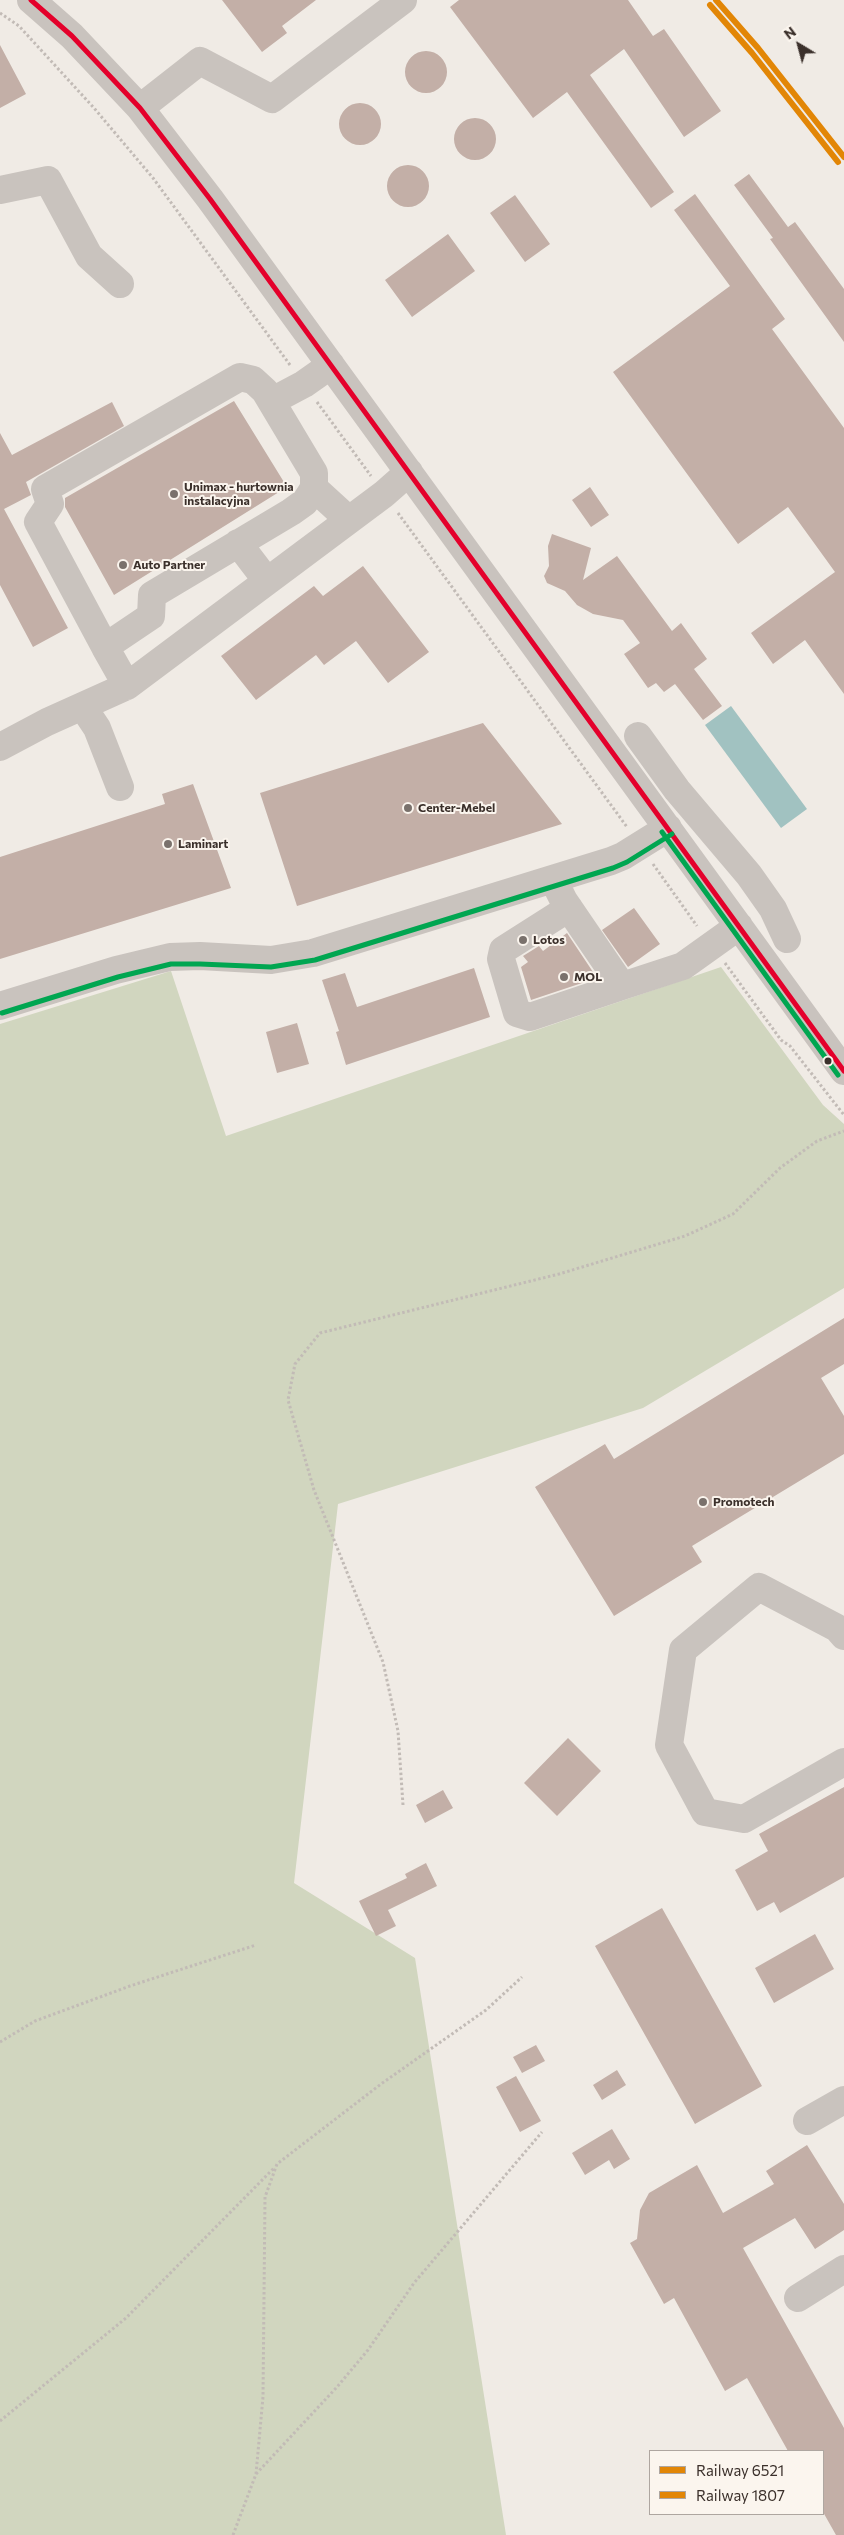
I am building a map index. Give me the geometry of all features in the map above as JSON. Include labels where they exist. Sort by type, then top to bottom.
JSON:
[{"type":"street","points":[[31,0],[72,36],[140,108],[210,198],[844,1072]]},
{"type":"street","points":[[140,108],[200,62],[272,99],[403,0]]},
{"type":"street","points":[[0,190],[48,180],[89,256],[120,284]]},
{"type":"street","points":[[272,402],[304,384],[331,365]]},
{"type":"street","points":[[105,647],[151,616],[152,595],[305,502],[314,488],[314,473],[265,391],[253,380],[240,378],[45,489],[50,504],[38,522],[105,647],[127,686]]},
{"type":"street","points":[[0,747],[47,722],[127,686],[349,520],[409,472]]},
{"type":"street","points":[[314,488],[349,520]]},
{"type":"street","points":[[238,544],[267,581]]},
{"type":"street","points":[[83,707],[98,728],[120,787]]},
{"type":"street","points":[[638,736],[677,790],[750,874],[773,909],[788,939]]},
{"type":"street","points":[[0,1006],[116,970],[170,957],[217,956],[271,960],[300,956],[624,856],[668,828]]},
{"type":"street","points":[[553,879],[569,908],[622,986]]},
{"type":"street","points":[[569,908],[503,950],[501,959],[517,1013],[530,1016],[683,966],[739,926]]},
{"type":"street","points":[[844,1636],[838,1628],[759,1587],[683,1650],[669,1745],[705,1812],[744,1819],[844,1762]]},
{"type":"street","points":[[807,2121],[844,2100]]},
{"type":"street","points":[[798,2298],[844,2269]]},
{"type":"path","points":[[756,1005],[781,1040],[790,1046],[844,1115]]},
{"type":"path","points":[[403,1805],[398,1731],[383,1662],[314,1490],[288,1400],[295,1364],[320,1333],[559,1274],[685,1236],[733,1214],[780,1168],[817,1141],[844,1131]]},
{"type":"path","points":[[0,2042],[35,2021],[130,1986],[256,1946]]},
{"type":"path","points":[[0,2421],[126,2318],[277,2164],[342,2113],[486,2010],[522,1977]]},
{"type":"path","points":[[256,2474],[362,2358],[414,2283],[542,2132]]},
{"type":"path","points":[[233,2535],[256,2474],[262,2397],[265,2197],[277,2164]]},
{"type":"green space","points":[[721,967],[823,1105],[844,1124],[844,1288],[643,1408],[338,1504],[294,1883],[415,1958],[506,2535],[0,2535],[0,1024],[171,971],[226,1136]]},
{"type":"water","points":[[731,706],[807,809],[781,828],[705,725]]},
{"type":"building","points":[[222,0],[316,0],[282,26],[287,33],[262,52]]},
{"type":"building","points":[[459,0],[628,0],[653,36],[664,29],[721,111],[684,137],[624,49],[590,75],[674,192],[651,208],[567,92],[533,118],[450,7]]},
{"type":"building","points":[[0,45],[26,94],[0,108]]},
{"type":"building","points":[[426,51],[441,57],[447,72],[441,87],[426,93],[411,87],[405,72],[411,57]]},
{"type":"building","points":[[360,103],[375,109],[381,124],[375,139],[360,145],[345,139],[339,124],[345,109]]},
{"type":"building","points":[[475,118],[490,124],[496,139],[490,154],[475,160],[460,154],[454,139],[460,124]]},
{"type":"building","points":[[408,165],[423,171],[429,186],[423,201],[408,207],[393,201],[387,186],[393,171]]},
{"type":"building","points":[[749,174],[788,227],[795,222],[844,289],[844,342],[770,239],[773,238],[734,185]]},
{"type":"building","points":[[695,194],[785,319],[772,329],[844,428],[844,694],[805,640],[773,664],[751,633],[835,572],[788,507],[738,544],[613,372],[730,286],[674,210]]},
{"type":"building","points":[[515,195],[550,244],[525,262],[490,213]]},
{"type":"building","points":[[448,234],[475,271],[412,317],[385,280]]},
{"type":"building","name":"Unimax - hurtownia instalacyjna","points":[[234,401],[287,487],[114,595],[65,507],[65,498]]},
{"type":"building","points":[[112,402],[124,426],[26,482],[31,495],[4,509],[68,628],[33,647],[0,585],[0,433],[12,455]]},
{"type":"building","points":[[590,487],[609,515],[591,527],[572,500]]},
{"type":"building","points":[[552,534],[591,548],[583,580],[617,556],[672,631],[681,623],[707,659],[694,669],[722,706],[703,720],[675,684],[664,692],[656,683],[648,688],[624,654],[640,643],[623,620],[593,614],[577,605],[565,591],[547,583],[544,576],[549,566],[548,546]]},
{"type":"building","points":[[363,566],[429,652],[388,683],[356,641],[324,665],[316,655],[256,700],[221,656],[314,586],[323,596]]},
{"type":"building","name":"Center-Mebel","points":[[483,723],[562,824],[297,906],[260,793]]},
{"type":"building","points":[[193,784],[231,888],[0,959],[0,857],[165,804],[162,794]]},
{"type":"building","points":[[634,908],[660,944],[628,967],[602,930]]},
{"type":"building","name":"MOL","points":[[567,933],[597,978],[531,1000],[521,967],[528,962],[523,956],[539,946],[543,951]]},
{"type":"building","points":[[474,968],[490,1017],[346,1065],[336,1032],[339,1031],[322,980],[345,973],[357,1007]]},
{"type":"building","points":[[297,1023],[309,1064],[277,1073],[266,1032]]},
{"type":"building","points":[[844,1318],[844,1364],[821,1378],[844,1416],[844,1454],[692,1546],[702,1562],[614,1616],[535,1487],[605,1444],[614,1459]]},
{"type":"building","points":[[568,1738],[601,1771],[557,1816],[524,1783]]},
{"type":"building","points":[[844,1787],[844,1877],[780,1913],[774,1902],[757,1911],[735,1870],[768,1851],[759,1834]]},
{"type":"building","points":[[443,1790],[453,1808],[425,1823],[416,1805]]},
{"type":"building","points":[[426,1863],[437,1886],[388,1910],[396,1926],[376,1936],[359,1901],[407,1878],[405,1874]]},
{"type":"building","points":[[662,1908],[762,2086],[695,2124],[595,1946]]},
{"type":"building","points":[[815,1934],[834,1969],[774,2003],[755,1968]]},
{"type":"building","points":[[536,2045],[545,2061],[522,2073],[513,2057]]},
{"type":"building","points":[[617,2070],[626,2085],[602,2100],[593,2085]]},
{"type":"building","points":[[516,2076],[541,2121],[520,2132],[496,2087]]},
{"type":"building","points":[[612,2129],[630,2159],[614,2169],[609,2160],[585,2175],[572,2153]]},
{"type":"building","points":[[807,2145],[844,2204],[844,2230],[815,2249],[795,2218],[743,2248],[844,2428],[844,2535],[836,2535],[824,2514],[824,2450],[787,2450],[747,2378],[725,2391],[674,2298],[664,2304],[630,2243],[637,2239],[640,2210],[649,2193],[697,2165],[723,2213],[774,2184],[766,2171]]},
{"type":"rail line","name":"6521","points":[[716,0],[758,48],[844,157]]},
{"type":"rail line","name":"1807","points":[[710,5],[752,53],[838,162]]},
{"type":"transit line","points":[[31,0],[72,36],[140,108],[210,199],[844,1071]]},
{"type":"transit line","points":[[662,832],[838,1075]]},
{"type":"transit line","points":[[2,1013],[118,977],[171,964],[271,967],[315,960],[613,868],[627,862],[672,834]]},
{"type":"place","name":"Unimax - hurtownia instalacyjna","points":[[174,494]]},
{"type":"place","name":"Auto Partner","points":[[123,565]]},
{"type":"place","name":"Center-Mebel","points":[[408,808]]},
{"type":"place","name":"Laminart","points":[[168,844]]},
{"type":"place","name":"Lotos","points":[[523,940]]},
{"type":"place","name":"MOL","points":[[564,977]]},
{"type":"place","name":"Promotech","points":[[703,1502]]}]
